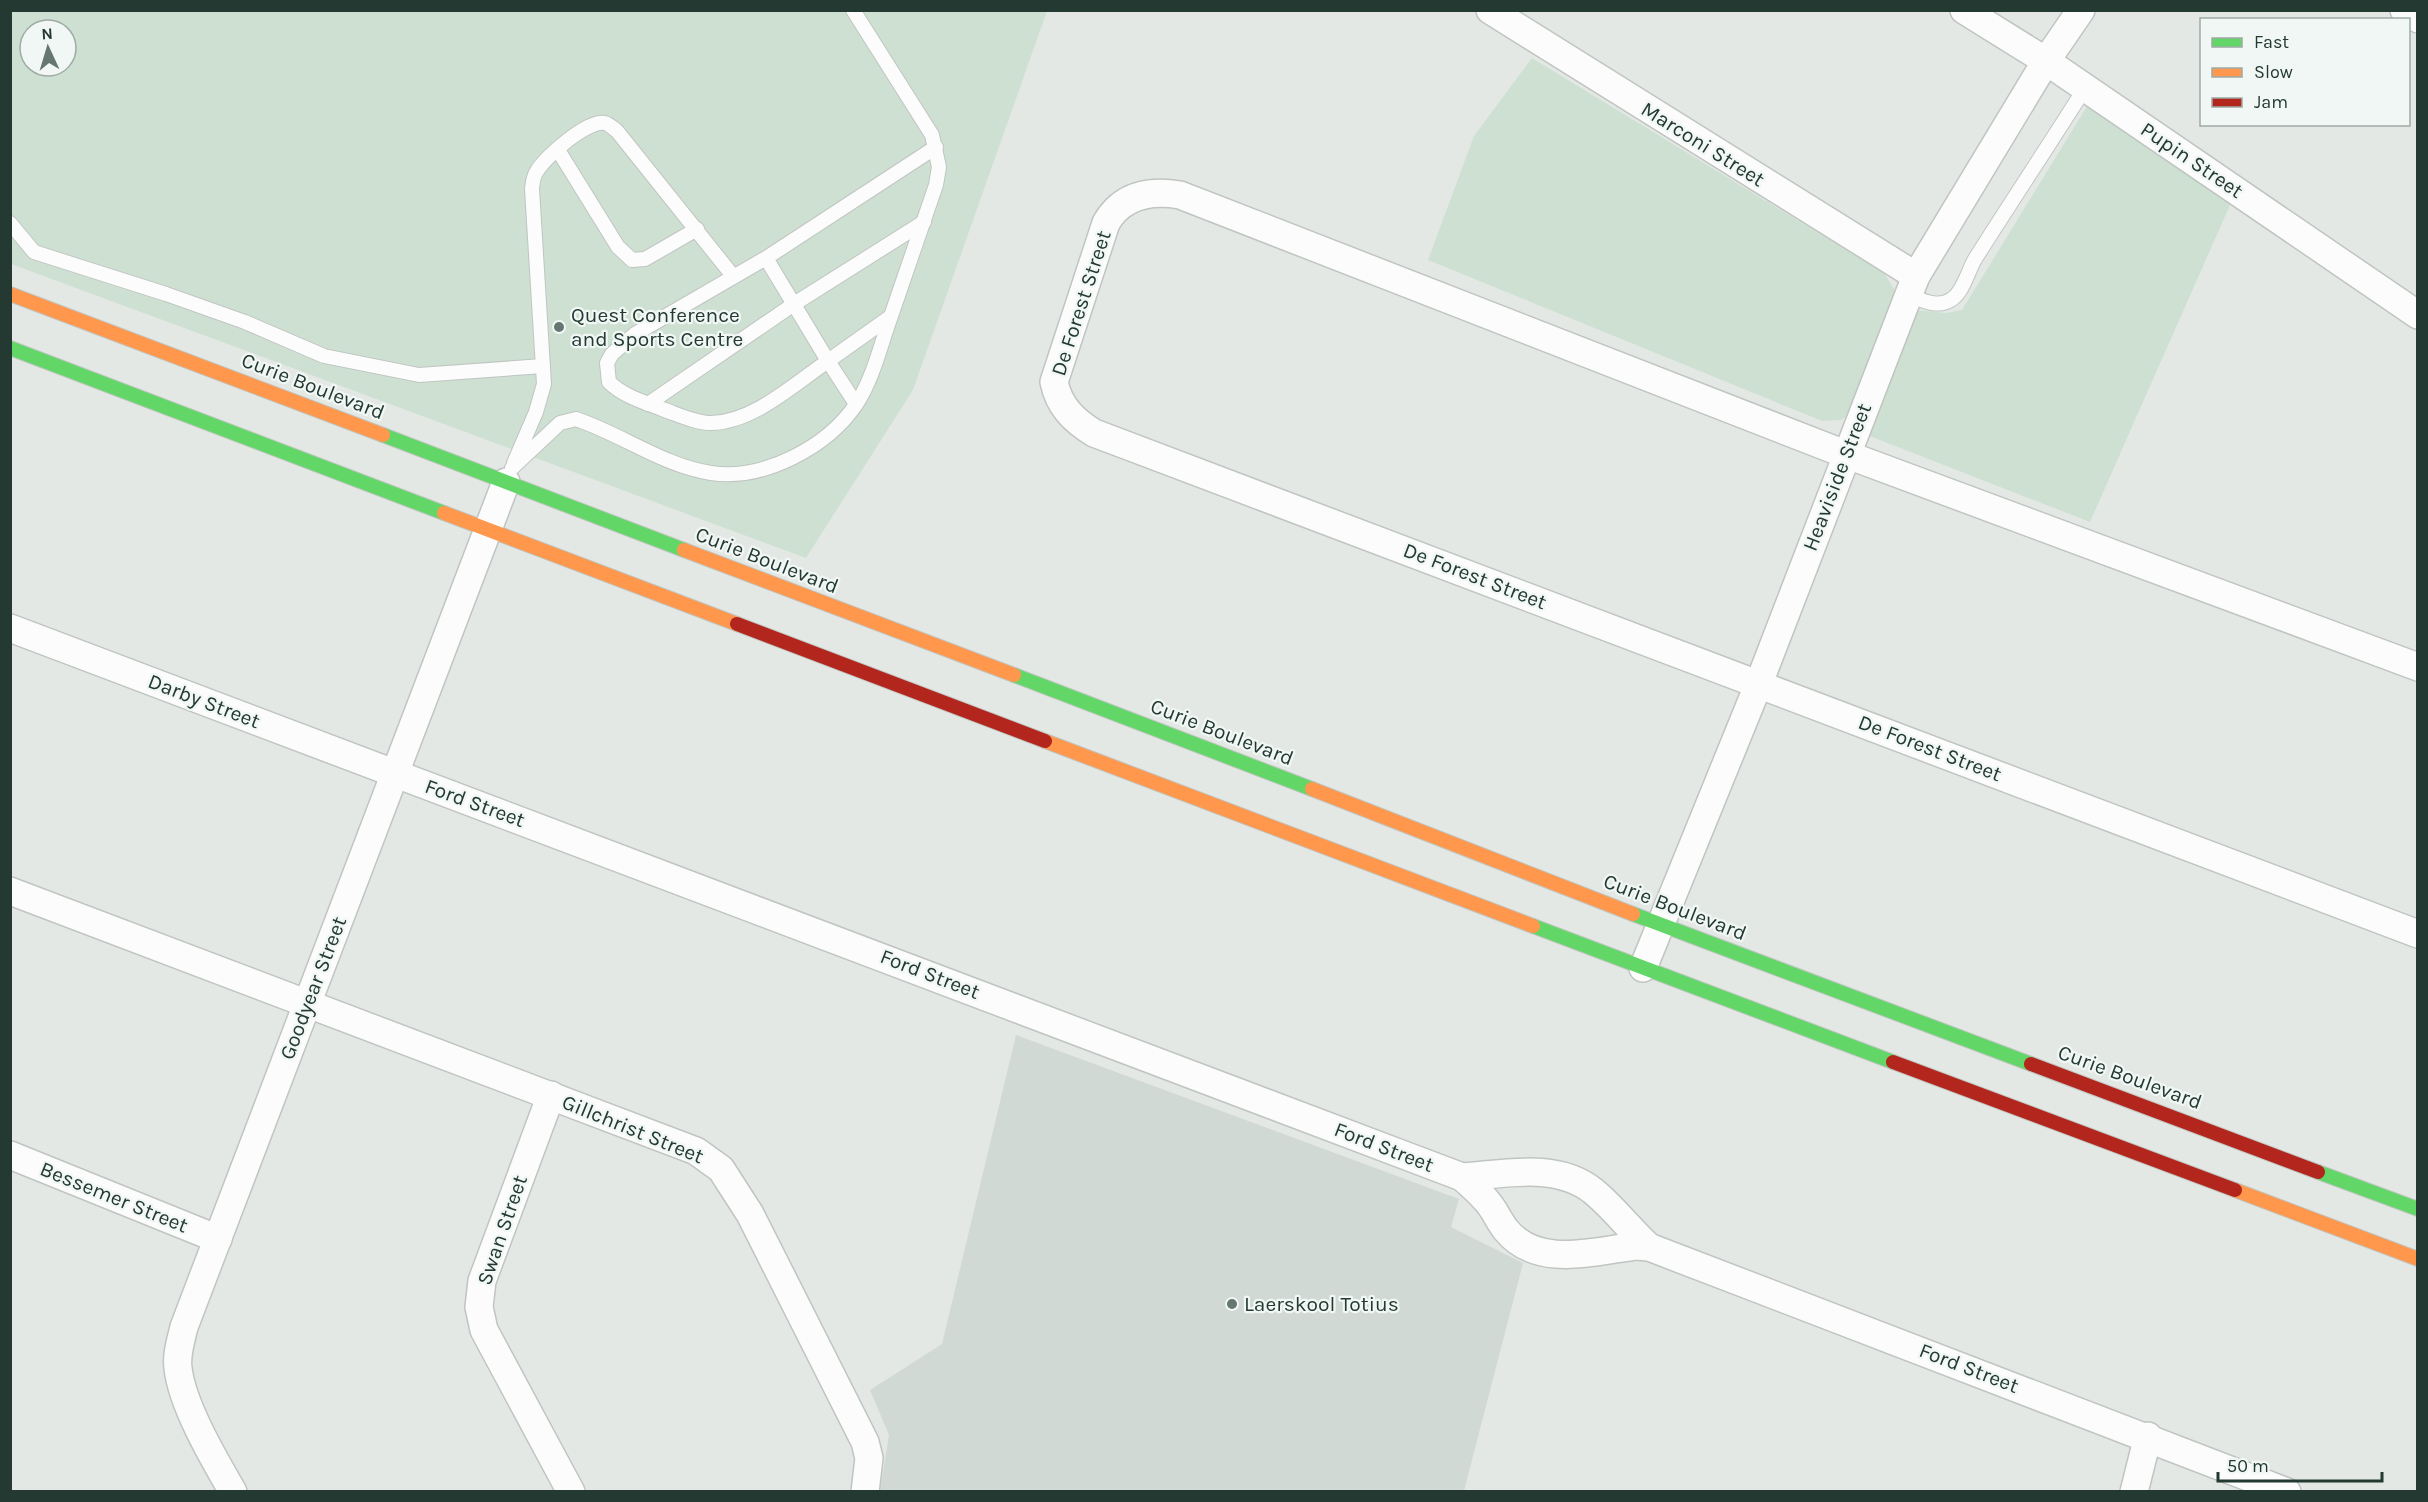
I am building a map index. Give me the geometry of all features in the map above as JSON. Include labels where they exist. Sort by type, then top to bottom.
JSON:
[{"type":"street","name":"Marconi Street","points":[[1490,10],[1912,285]]},
{"type":"street","name":"Pupin Street","points":[[1964,10],[2046,61],[2418,315]]},
{"type":"street","name":"Heaviside Street","points":[[1643,968],[1759,683],[1845,454],[1912,285],[2046,61],[2081,10]]},
{"type":"street","points":[[2404,10],[2418,19]]},
{"type":"street","name":"De Forest Street","points":[[2418,667],[1845,454],[1180,195],[1151,193],[1135,197],[1121,204],[1106,223],[1054,382],[1060,400],[1079,424],[1094,433],[2418,934]]},
{"type":"street","name":"Curie Boulevard","points":[[10,294],[509,475],[775,591],[1661,925],[2362,1194],[2418,1209]]},
{"type":"street","points":[[10,348],[487,529],[763,629],[1290,829],[1643,968],[2025,1105],[2350,1227],[2418,1259]]},
{"type":"street","name":"Goodyear Street","points":[[233,1491],[212,1454],[181,1386],[177,1366],[184,1327],[509,475]]},
{"type":"street","name":"Darby Street","points":[[10,628],[396,774]]},
{"type":"street","name":"Ford Street","points":[[396,774],[1462,1177],[1486,1200],[1506,1229],[1520,1242],[1534,1250],[1557,1255],[1636,1246],[1649,1247],[2287,1491]]},
{"type":"street","points":[[10,891],[307,1003]]},
{"type":"street","name":"Gillchrist Street","points":[[307,1003],[696,1151],[721,1169],[750,1214],[865,1442],[869,1458],[865,1491]]},
{"type":"street","name":"Swan Street","points":[[551,1095],[484,1274],[478,1307],[484,1330],[571,1491]]},
{"type":"street","name":"Bessemer Street","points":[[10,1155],[218,1239]]},
{"type":"street","name":"Ford Street","points":[[1462,1177],[1538,1173],[1570,1177],[1594,1191],[1649,1247]]},
{"type":"street","points":[[2134,1491],[2148,1436]]},
{"type":"lane","points":[[509,475],[560,423],[576,420],[686,466],[711,473],[755,471],[776,466],[812,446],[841,422],[856,404],[866,385],[924,222],[936,185],[939,167],[936,147],[917,109],[853,10]]},
{"type":"lane","points":[[1912,285],[1928,303],[1945,303],[1958,294],[1973,262],[2085,88]]},
{"type":"lane","points":[[509,475],[543,394],[532,189],[538,168],[558,150],[583,130],[597,123],[606,123],[617,131],[733,276]]},
{"type":"lane","points":[[890,317],[750,413],[726,420],[699,422],[648,404],[609,382],[607,363],[612,354],[635,334],[766,258],[936,147]]},
{"type":"lane","points":[[558,150],[618,247],[632,260],[645,259],[697,229]]},
{"type":"lane","points":[[648,404],[795,304],[924,222]]},
{"type":"lane","points":[[10,223],[34,252],[189,302],[324,356],[418,375],[543,366]]},
{"type":"lane","points":[[766,258],[856,404]]},
{"type":"shaded area","name":"Laerskool Totius","points":[[1016,1035],[1459,1199],[1451,1227],[1523,1263],[1464,1491],[880,1491],[889,1435],[870,1390],[942,1344]]},
{"type":"green space","name":"Quest Conference and Sports Centre","points":[[10,11],[1047,11],[913,390],[806,558],[11,264]]},
{"type":"green space","points":[[1532,58],[1884,273],[1894,289],[1896,301],[1854,411],[1841,420],[1822,421],[1428,260],[1474,136]]},
{"type":"green space","points":[[2089,103],[2234,196],[2090,522],[1867,435],[1915,310],[1946,313],[1962,310]]},
{"type":"traffic: fast","points":[[10,348],[444,513]]},
{"type":"traffic: fast","points":[[383,435],[684,550]]},
{"type":"traffic: fast","points":[[1014,675],[1312,789]]},
{"type":"traffic: fast","points":[[1633,914],[2031,1064]]},
{"type":"traffic: fast","points":[[1533,926],[1893,1062]]},
{"type":"traffic: fast","points":[[2318,1172],[2418,1209]]},
{"type":"traffic: slow","points":[[10,294],[383,435]]},
{"type":"traffic: slow","points":[[444,513],[737,624]]},
{"type":"traffic: slow","points":[[684,550],[1014,675]]},
{"type":"traffic: slow","points":[[1045,741],[1533,926]]},
{"type":"traffic: slow","points":[[1312,789],[1633,914]]},
{"type":"traffic: slow","points":[[2235,1190],[2418,1259]]},
{"type":"traffic: jam","points":[[737,624],[1045,741]]},
{"type":"traffic: jam","points":[[1893,1062],[2235,1190]]},
{"type":"traffic: jam","points":[[2031,1064],[2318,1172]]},
{"type":"place","name":"Quest Conference and Sports Centre","points":[[559,327]]},
{"type":"place","name":"Laerskool Totius","points":[[1232,1304]]}]
